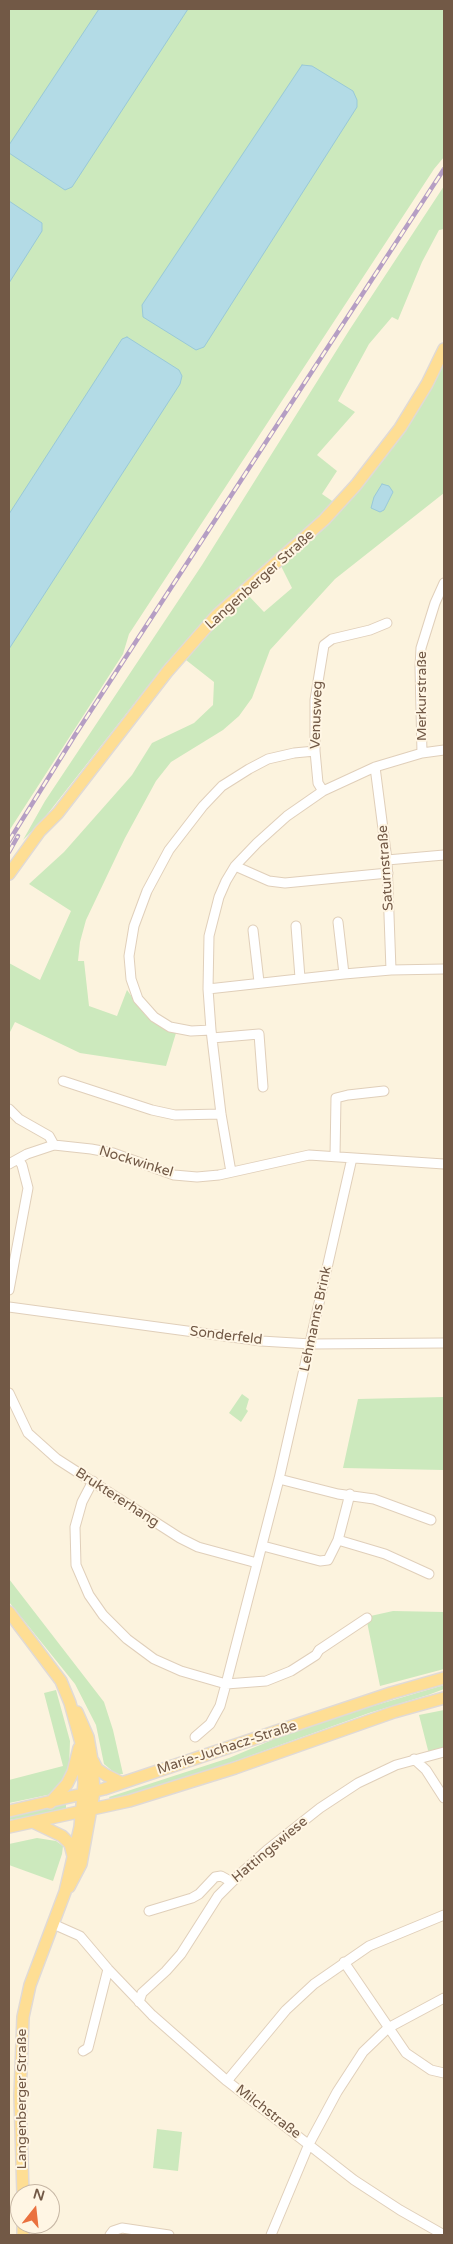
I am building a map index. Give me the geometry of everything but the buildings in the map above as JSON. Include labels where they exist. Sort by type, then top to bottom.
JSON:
[{"type":"main road","name":"Langenberger Straße","points":[[9,874],[167,672],[217,615],[309,535],[356,485],[404,423],[427,384],[444,349]]},
{"type":"main road","name":"Langenberger Straße","points":[[9,1612],[61,1681],[70,1703],[89,1793]]},
{"type":"main road","name":"Marie-Juchacz-Straße","points":[[9,1811],[50,1803],[122,1783],[391,1693],[444,1678]]},
{"type":"main road","name":"Marie-Juchacz-Straße","points":[[9,1827],[35,1823],[129,1801],[235,1768],[394,1712],[444,1698]]},
{"type":"main road","name":"Langenberger Straße","points":[[65,1892],[73,1881],[80,1864],[92,1760],[85,1728],[70,1703]]},
{"type":"main road","points":[[50,1803],[67,1784],[73,1772],[80,1744]]},
{"type":"main road","points":[[92,1760],[97,1769],[122,1783]]},
{"type":"main road","name":"Langenberger Straße","points":[[23,2184],[20,2096],[22,2017],[30,1985],[65,1892],[73,1856],[87,1810]]},
{"type":"main road","points":[[35,1823],[62,1836],[70,1844],[73,1856]]},
{"type":"street","name":"Merkurstraße","points":[[422,753],[421,648],[435,603],[444,583]]},
{"type":"street","name":"Venusweg","points":[[322,791],[318,783],[315,751],[314,700],[324,645],[332,639],[370,630],[387,623]]},
{"type":"street","points":[[231,1172],[221,1114],[211,1034],[208,989],[209,936],[219,897],[236,866],[257,843],[287,816],[322,791],[375,767],[422,753],[444,750]]},
{"type":"street","points":[[263,1087],[259,1034],[211,1034],[192,1031],[170,1026],[154,1017],[138,999],[130,979],[129,956],[134,926],[147,891],[169,850],[184,829],[222,786],[268,759],[294,753],[315,751]]},
{"type":"street","name":"Saturnstraße","points":[[375,767],[387,860],[391,970]]},
{"type":"street","points":[[387,860],[444,855]]},
{"type":"street","points":[[236,866],[269,880],[285,883],[388,873]]},
{"type":"street","points":[[338,922],[344,974]]},
{"type":"street","points":[[296,926],[300,978]]},
{"type":"street","points":[[253,930],[259,982]]},
{"type":"street","points":[[208,989],[259,982],[391,970],[444,969]]},
{"type":"street","points":[[63,1081],[175,1116],[221,1114]]},
{"type":"street","points":[[335,1156],[336,1098],[384,1092]]},
{"type":"street","points":[[9,1109],[19,1120],[48,1136],[54,1145],[38,1150],[9,1164]]},
{"type":"street","name":"Nockwinkel","points":[[54,1145],[113,1153],[174,1175],[206,1176],[309,1155],[444,1164]]},
{"type":"street","name":"Lehmanns Brink","points":[[195,1737],[210,1724],[220,1706],[226,1684],[263,1546],[311,1344],[352,1158]]},
{"type":"street","points":[[9,1290],[28,1188],[22,1164],[18,1159]]},
{"type":"street","name":"Sonderfeld","points":[[9,1307],[261,1341],[311,1344],[444,1343]]},
{"type":"street","name":"Bruktererhang","points":[[9,1393],[28,1434],[57,1459],[180,1538],[198,1547],[257,1563]]},
{"type":"street","points":[[279,1479],[338,1494],[350,1494],[374,1499],[431,1520]]},
{"type":"street","points":[[93,1481],[82,1502],[75,1527],[76,1564],[89,1595],[103,1615],[127,1639],[154,1659],[181,1671],[226,1684],[255,1683],[278,1678],[300,1666],[316,1655],[319,1650],[367,1618]]},
{"type":"street","points":[[263,1546],[320,1561],[328,1560],[338,1540],[350,1494]]},
{"type":"street","points":[[338,1540],[385,1554],[429,1574]]},
{"type":"street","name":"Hattingswiese","points":[[139,2002],[142,1993],[174,1962],[207,1912],[232,1882],[267,1850],[338,1795],[379,1773],[414,1759],[444,1752]]},
{"type":"street","points":[[414,1759],[426,1770],[444,1798]]},
{"type":"street","points":[[149,1911],[192,1898],[199,1894],[215,1877],[221,1876],[232,1882]]},
{"type":"street","points":[[227,2081],[286,2010],[314,1984],[369,1946],[444,1915]]},
{"type":"street","name":"Milchstraße","points":[[53,1924],[80,1936],[139,2002],[227,2081],[354,2180],[400,2210],[444,2235]]},
{"type":"street","points":[[344,1962],[406,2053],[416,2061],[444,2074]]},
{"type":"street","points":[[83,2051],[88,2048],[108,1969]]},
{"type":"street","points":[[271,2235],[309,2144],[337,2092],[363,2052],[388,2028],[444,1998]]},
{"type":"street","points":[[110,2235],[113,2231],[122,2228],[169,2235]]},
{"type":"green space","points":[[9,9],[444,9],[444,157],[434,169],[129,634],[123,654],[9,831]]},
{"type":"green space","points":[[444,186],[444,229],[439,230],[422,262],[398,320],[392,317],[369,344],[338,401],[355,412],[317,455],[337,471],[322,494],[338,505],[216,614],[167,662],[42,821],[23,840],[45,801],[202,565],[350,329]]},
{"type":"green space","points":[[444,351],[444,493],[335,579],[270,650],[252,698],[239,716],[223,730],[171,762],[156,781],[125,838],[86,920],[80,942],[78,961],[84,961],[89,1006],[117,1016],[127,990],[146,1016],[176,1033],[166,1066],[80,1053],[15,1022],[9,1034],[9,963],[40,980],[71,911],[29,884],[64,852],[132,775],[152,743],[194,723],[213,705],[214,682],[186,660],[225,614],[248,595],[264,612],[292,588],[279,562],[357,485]]},
{"type":"green space","points":[[242,1394],[249,1399],[246,1409],[248,1411],[241,1422],[229,1413]]},
{"type":"green space","points":[[444,1397],[444,1470],[343,1468],[358,1399]]},
{"type":"green space","points":[[9,1579],[104,1702],[113,1730],[123,1774],[116,1774],[104,1764],[96,1725],[75,1684],[9,1602]]},
{"type":"green space","points":[[393,1611],[444,1612],[444,1669],[380,1686],[366,1617]]},
{"type":"green space","points":[[444,1685],[444,1689],[428,1695],[369,1713],[233,1762],[111,1801],[109,1797],[229,1758],[284,1735]]},
{"type":"green space","points":[[56,1690],[70,1741],[69,1768],[52,1794],[9,1803],[9,1780],[63,1766],[44,1693]]},
{"type":"green space","points":[[444,1710],[444,1751],[429,1754],[419,1715]]},
{"type":"green space","points":[[66,1803],[66,1808],[42,1815],[9,1820],[9,1816]]},
{"type":"green space","points":[[37,1838],[56,1841],[63,1846],[53,1881],[9,1865],[9,1844]]},
{"type":"green space","points":[[157,2129],[182,2132],[178,2171],[153,2168]]},
{"type":"water","points":[[99,9],[188,9],[72,187],[65,190],[9,153],[9,145]]},
{"type":"water","points":[[302,65],[312,66],[353,91],[357,100],[357,107],[204,347],[196,350],[143,317],[142,305]]},
{"type":"water","points":[[9,201],[42,223],[42,231],[9,283]]},
{"type":"water","points":[[127,337],[179,370],[182,376],[180,384],[9,649],[9,514],[122,339]]},
{"type":"water","points":[[382,484],[389,486],[393,492],[384,510],[380,512],[371,508],[374,497]]},
{"type":"railway","points":[[9,841],[75,735],[444,169]]},
{"type":"railway","points":[[9,852],[18,836]]}]
